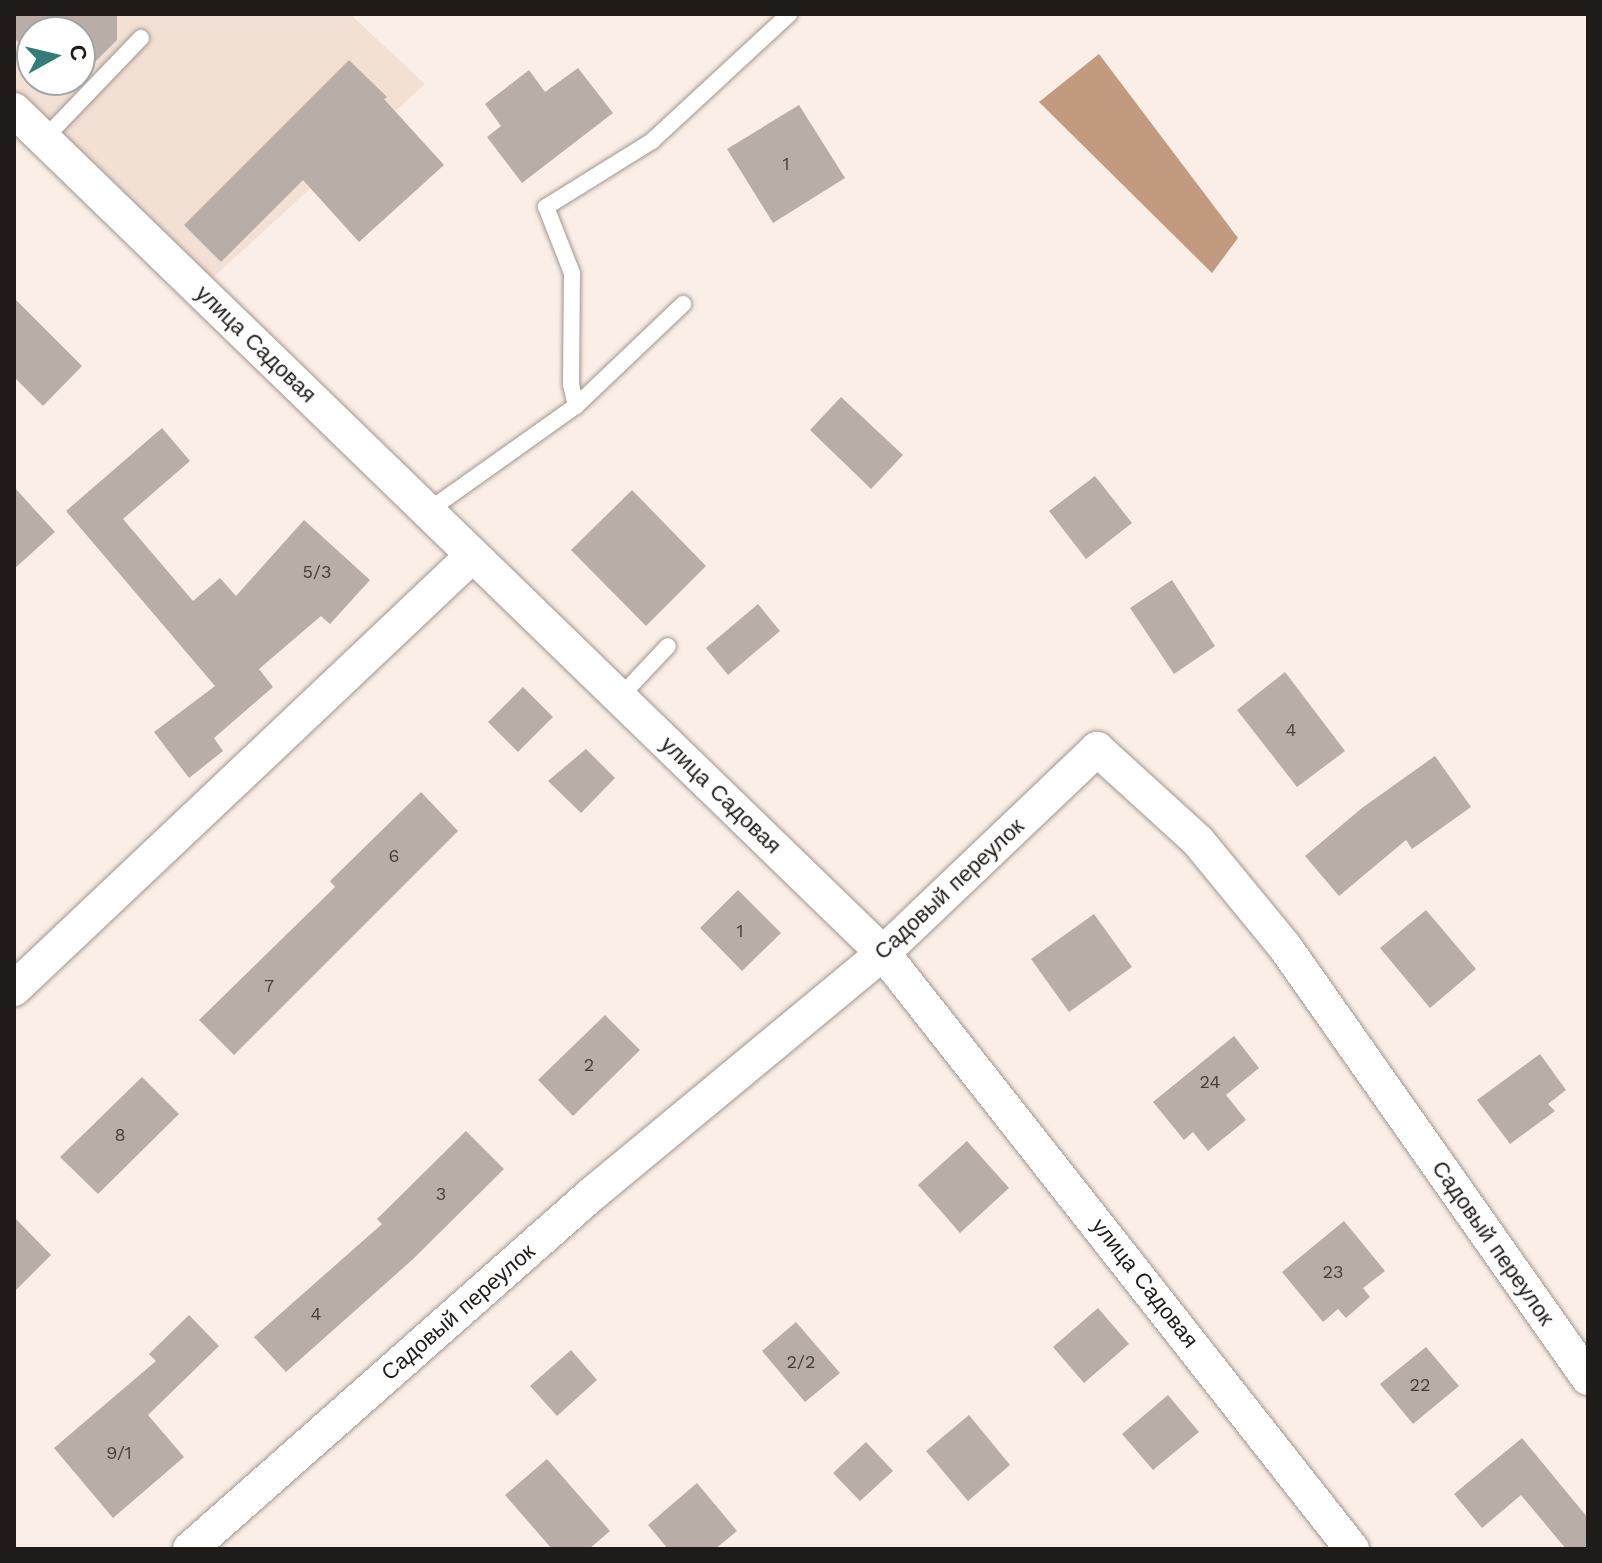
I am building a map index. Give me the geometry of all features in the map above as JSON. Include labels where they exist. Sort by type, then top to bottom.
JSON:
[{"type":"street","name":"улица Садовая","points":[[14,110],[883,953],[970,1059],[1352,1549]]},
{"type":"street","points":[[14,989],[472,556]]},
{"type":"street","name":"Садовый переулок","points":[[190,1549],[592,1194],[883,953],[1097,749],[1198,841],[1285,947],[1588,1378]]},
{"type":"lane","points":[[576,406],[571,385],[572,273],[546,207],[652,141],[789,14]]},
{"type":"lane","points":[[44,139],[141,38]]},
{"type":"lane","points":[[428,511],[576,406],[683,304]]},
{"type":"lane","points":[[619,698],[668,646]]},
{"type":"shaded area","points":[[14,14],[350,14],[425,84],[207,283],[19,96],[96,96],[96,16],[16,16],[16,93]]},
{"type":"shaded area","points":[[1099,54],[1238,238],[1212,273],[1039,102]]},
{"type":"building","points":[[14,14],[117,14],[117,40],[96,61],[96,16],[16,16],[16,40]]},
{"type":"building","points":[[349,60],[387,97],[384,99],[444,165],[359,242],[303,180],[221,262],[184,225]]},
{"type":"building","points":[[578,68],[613,113],[522,183],[487,137],[501,126],[485,104],[529,70],[545,92]]},
{"type":"building","points":[[799,105],[845,178],[773,223],[727,149]]},
{"type":"building","points":[[14,298],[82,366],[43,406],[14,377]]},
{"type":"building","points":[[841,397],[903,455],[871,489],[810,430]]},
{"type":"building","points":[[162,428],[190,461],[123,519],[193,601],[220,578],[236,596],[304,520],[370,580],[330,624],[321,616],[259,669],[273,687],[214,738],[223,751],[189,778],[154,732],[215,686],[66,511]]},
{"type":"building","points":[[1095,476],[1132,523],[1086,559],[1049,511]]},
{"type":"building","points":[[14,487],[55,532],[14,569]]},
{"type":"building","points":[[632,490],[706,566],[646,626],[571,550]]},
{"type":"building","points":[[1172,580],[1215,646],[1174,674],[1130,608]]},
{"type":"building","points":[[758,604],[780,631],[728,675],[706,648]]},
{"type":"building","points":[[1285,672],[1345,751],[1297,787],[1237,710]]},
{"type":"building","points":[[523,687],[553,717],[518,752],[488,722]]},
{"type":"building","points":[[586,749],[615,778],[581,813],[548,781]]},
{"type":"building","points":[[1435,756],[1471,807],[1412,849],[1406,840],[1339,896],[1305,856],[1362,808]]},
{"type":"building","points":[[421,792],[458,831],[234,1055],[199,1020],[335,887],[330,881]]},
{"type":"building","points":[[738,890],[781,933],[742,971],[700,928]]},
{"type":"building","points":[[1426,910],[1476,969],[1430,1008],[1380,948]]},
{"type":"building","points":[[1094,914],[1132,967],[1069,1012],[1031,959]]},
{"type":"building","points":[[605,1015],[640,1050],[573,1116],[538,1080]]},
{"type":"building","points":[[1234,1036],[1259,1068],[1226,1095],[1246,1120],[1208,1151],[1193,1132],[1184,1140],[1153,1102]]},
{"type":"building","points":[[1540,1054],[1566,1090],[1548,1104],[1555,1111],[1510,1144],[1477,1100]]},
{"type":"building","points":[[142,1077],[179,1114],[98,1194],[60,1157]]},
{"type":"building","points":[[466,1131],[504,1169],[411,1261],[286,1372],[254,1337],[382,1224],[377,1219]]},
{"type":"building","points":[[967,1141],[1009,1188],[960,1233],[918,1185]]},
{"type":"building","points":[[14,1217],[51,1255],[14,1292]]},
{"type":"building","points":[[1344,1221],[1385,1271],[1363,1288],[1370,1297],[1346,1318],[1338,1309],[1323,1322],[1282,1272]]},
{"type":"building","points":[[1098,1308],[1129,1344],[1084,1383],[1053,1347]]},
{"type":"building","points":[[189,1315],[219,1346],[148,1415],[184,1457],[113,1518],[54,1448],[156,1361],[149,1354]]},
{"type":"building","points":[[796,1322],[840,1373],[805,1402],[762,1351]]},
{"type":"building","points":[[1426,1347],[1459,1386],[1413,1424],[1380,1384]]},
{"type":"building","points":[[571,1350],[597,1380],[557,1416],[530,1386]]},
{"type":"building","points":[[1168,1395],[1199,1432],[1153,1470],[1122,1434]]},
{"type":"building","points":[[969,1415],[1010,1465],[968,1501],[926,1451]]},
{"type":"building","points":[[1522,1438],[1588,1518],[1588,1549],[1566,1549],[1521,1495],[1482,1528],[1454,1494]]},
{"type":"building","points":[[866,1442],[893,1471],[860,1501],[833,1473]]},
{"type":"building","points":[[547,1459],[610,1531],[589,1549],[552,1549],[505,1495]]},
{"type":"building","points":[[697,1483],[737,1531],[715,1549],[668,1549],[648,1525]]}]
